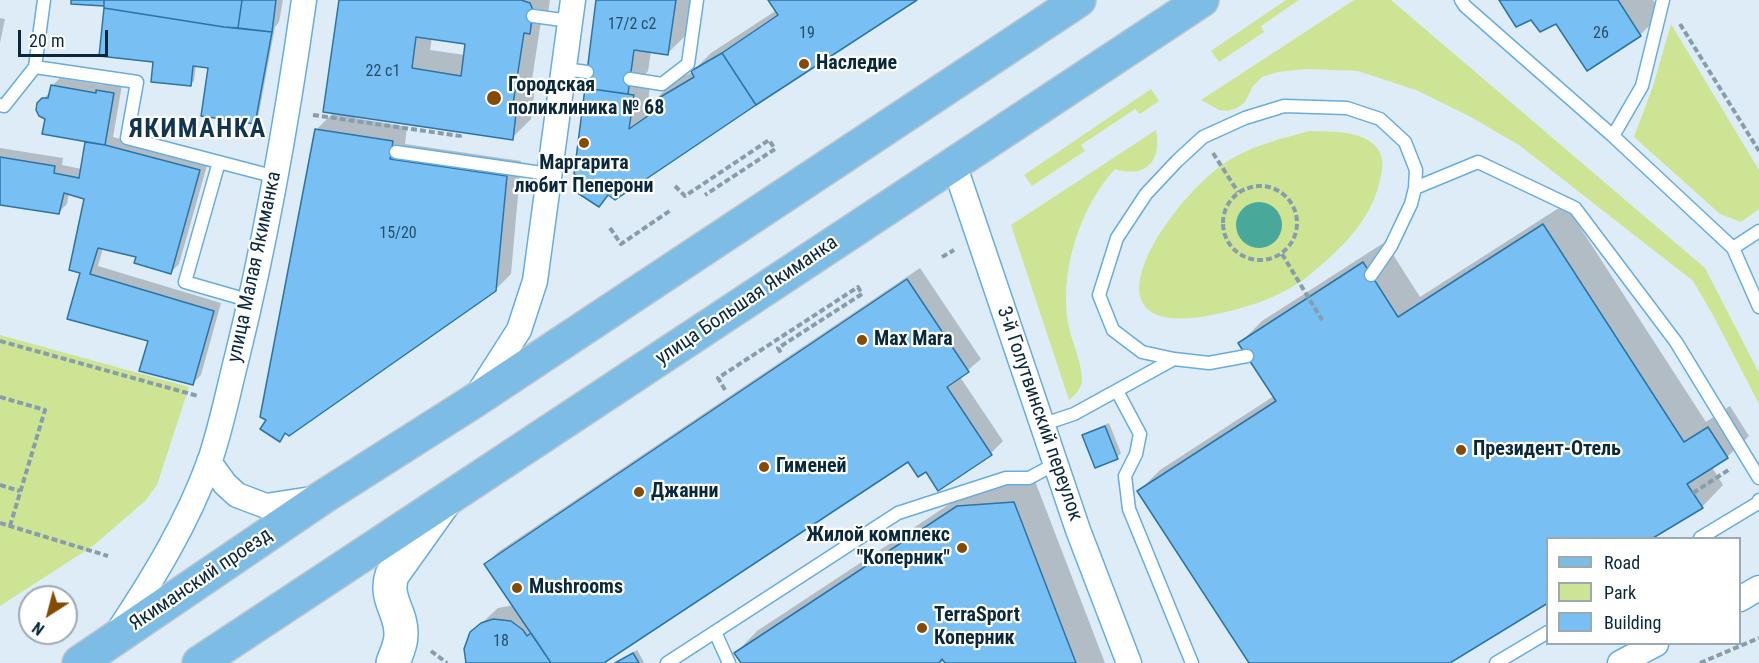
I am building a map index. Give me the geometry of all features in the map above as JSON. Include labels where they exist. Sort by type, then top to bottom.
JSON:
[{"type":"main road","points":[[323,497],[474,400],[1079,0]]},
{"type":"main road","name":"улица Большая Якиманка","points":[[445,501],[1203,0]]},
{"type":"main road","name":"Якиманский проезд","points":[[79,663],[323,497]]},
{"type":"main road","points":[[199,663],[445,501]]},
{"type":"street","name":"улица Малая Якиманка","points":[[112,641],[158,571],[188,512],[209,462],[251,301],[276,177],[304,0]]},
{"type":"street","points":[[474,400],[519,330],[536,281],[549,174],[575,70],[571,11]]},
{"type":"street","name":"3-й Голутвинский переулок","points":[[954,164],[1044,424],[1078,530],[1129,663]]},
{"type":"street","points":[[209,462],[225,484],[237,495],[266,506],[323,497]]},
{"type":"street","name":"улица Большая Якиманка","points":[[393,663],[401,637],[397,614],[390,598],[389,584],[392,575],[445,501]]},
{"type":"street","points":[[1741,598],[1759,588]]},
{"type":"street","points":[[1620,663],[1654,645]]},
{"type":"lane","points":[[0,105],[4,106],[35,67],[44,0]]},
{"type":"lane","points":[[630,79],[662,84],[688,64],[697,0]]},
{"type":"lane","points":[[1461,0],[1465,6],[1613,136],[1733,248],[1759,307]]},
{"type":"lane","points":[[1613,136],[1642,86],[1663,0]]},
{"type":"lane","points":[[533,16],[571,11]]},
{"type":"lane","points":[[35,67],[137,82],[127,138],[276,177]]},
{"type":"lane","points":[[1247,356],[1209,363],[1142,352],[1113,330],[1099,295],[1117,238],[1146,194],[1177,161],[1203,138],[1245,118],[1284,106],[1347,108],[1380,119],[1405,142],[1416,170],[1415,189],[1411,204],[1391,246],[1371,275]]},
{"type":"lane","points":[[396,152],[549,174]]},
{"type":"lane","points":[[219,162],[185,282],[251,301]]},
{"type":"lane","points":[[1415,189],[1478,162],[1575,208],[1676,342],[1759,478]]},
{"type":"lane","points":[[1733,248],[1759,231]]},
{"type":"lane","points":[[1044,424],[1074,414],[1174,359]]},
{"type":"lane","points":[[1117,390],[1140,434],[1136,454],[1125,477],[1129,509],[1192,663]]},
{"type":"lane","points":[[668,663],[898,513],[1006,478],[1029,478],[1057,464]]},
{"type":"lane","points":[[1702,537],[1758,503],[1759,500]]},
{"type":"lane","points":[[715,632],[729,663]]},
{"type":"lane","points":[[1496,663],[1546,633]]},
{"type":"path","points":[[1677,20],[1759,151]]},
{"type":"path","points":[[675,186],[685,196],[769,140],[775,148],[705,195]]},
{"type":"path","points":[[1223,168],[1238,192]]},
{"type":"path","points":[[1263,186],[1276,189],[1287,197],[1294,207],[1298,220],[1291,245],[1282,254],[1257,261],[1233,250],[1224,233],[1224,213],[1229,201],[1238,192],[1251,187],[1263,186]]},
{"type":"path","points":[[610,228],[621,244],[670,210]]},
{"type":"path","points":[[942,257],[960,247]]},
{"type":"path","points":[[1282,254],[1322,320]]},
{"type":"path","points":[[725,390],[718,378],[858,287],[862,294],[778,348],[781,353]]},
{"type":"path","points":[[0,341],[198,396]]},
{"type":"path","points":[[0,397],[45,410],[10,526]]},
{"type":"path","points":[[1693,493],[1732,468]]},
{"type":"path","points":[[0,485],[20,491]]},
{"type":"path","points":[[0,523],[108,556]]},
{"type":"path","points":[[1700,663],[1759,638]]},
{"type":"path","points":[[430,651],[447,663]]},
{"type":"green space","points":[[1286,0],[1299,0],[1261,26],[1264,32],[1219,62],[1211,51]]},
{"type":"green space","points":[[1354,0],[1391,0],[1705,268],[1759,373],[1759,404],[1693,281],[1519,145],[1469,116],[1416,90],[1358,71],[1307,69],[1278,72],[1262,77],[1253,86],[1245,102],[1228,111],[1219,110],[1201,100]]},
{"type":"green space","points":[[1671,24],[1759,170],[1759,209],[1741,222],[1720,214],[1634,137],[1653,86]]},
{"type":"green space","points":[[1151,89],[1159,101],[1140,114],[1135,109],[1081,145],[1085,151],[1032,186],[1024,175]]},
{"type":"green space","points":[[1156,130],[1154,159],[1143,169],[1126,171],[1115,169],[1091,203],[1074,243],[1066,286],[1066,308],[1082,381],[1079,389],[1069,400],[1011,225]]},
{"type":"green space","points":[[1310,131],[1342,132],[1358,136],[1372,143],[1381,155],[1382,170],[1371,206],[1348,239],[1303,280],[1260,302],[1221,313],[1176,318],[1150,311],[1140,294],[1142,270],[1154,243],[1173,214],[1195,189],[1218,168],[1239,155],[1262,145]]},
{"type":"green space","points":[[0,335],[189,387],[157,485],[145,501],[93,546],[33,585],[18,585],[18,594],[0,606]]},
{"type":"shaded area","points":[[1259,202],[1275,209],[1282,225],[1275,241],[1259,248],[1243,241],[1236,225],[1243,209]]},
{"type":"building","points":[[71,0],[104,0],[104,6],[71,4]]},
{"type":"building","points":[[104,0],[242,0],[238,28],[104,8]]},
{"type":"building","points":[[242,0],[276,0],[272,32],[238,28]]},
{"type":"building","points":[[339,0],[521,0],[530,3],[533,10],[530,34],[524,33],[513,104],[517,105],[513,140],[323,112]],"holes":[[[416,37],[465,44],[461,76],[412,68]]]},
{"type":"building","points":[[596,0],[676,0],[668,55],[634,50],[628,94],[585,88]]},
{"type":"building","points":[[768,0],[917,0],[756,105],[722,53],[778,15]]},
{"type":"building","points":[[1499,0],[1618,0],[1641,36],[1587,71],[1556,24],[1540,32],[1531,20],[1516,27]]},
{"type":"building","points":[[104,8],[224,27],[272,32],[255,124],[201,116],[208,68],[193,66],[191,86],[151,82],[153,62],[99,56]]},
{"type":"building","points":[[722,53],[756,105],[615,200],[608,195],[599,207],[573,190],[581,178],[574,174],[585,88],[634,95],[629,129],[655,111],[652,102],[694,77],[691,71]]},
{"type":"building","points":[[51,85],[96,93],[96,90],[114,93],[105,145],[42,134],[45,119],[39,116],[36,110],[37,103],[42,98],[48,98]]},
{"type":"building","points":[[315,129],[393,141],[390,159],[507,176],[496,291],[289,436],[285,433],[280,442],[260,429],[266,420],[260,417]]},
{"type":"building","points":[[85,142],[105,145],[200,170],[171,274],[134,263],[136,257],[98,248],[90,274],[214,311],[193,385],[139,371],[148,341],[67,319],[80,273],[69,270],[84,199],[64,193],[59,214],[0,205],[0,157],[55,166],[54,173],[79,178]]},
{"type":"building","name":"Президент-Отель","points":[[1543,224],[1684,442],[1708,427],[1728,458],[1687,484],[1703,508],[1655,537],[1546,537],[1546,604],[1450,663],[1249,663],[1137,491],[1276,401],[1238,343],[1363,262],[1398,317]]},
{"type":"building","name":"Гименей","points":[[907,279],[969,372],[947,387],[992,455],[938,491],[926,472],[918,477],[908,462],[604,663],[551,663],[484,564]]},
{"type":"building","points":[[1105,426],[1118,459],[1095,468],[1082,435]]},
{"type":"building","name":"Жилой комплекс \"Коперник\"","points":[[1014,502],[1076,663],[945,663],[942,659],[939,663],[741,663],[734,653],[957,506]]},
{"type":"building","points":[[493,619],[511,621],[527,636],[531,633],[551,663],[466,663],[464,649],[470,632],[481,623]]},
{"type":"building","points":[[633,653],[639,663],[615,663]]},
{"type":"place","name":"Наследие","points":[[804,64]]},
{"type":"place","name":"Городская поликлиника № 68","points":[[494,98]]},
{"type":"place","name":"Маргарита любит Пеперони","points":[[584,143]]},
{"type":"place","name":"Max Mara","points":[[862,340]]},
{"type":"place","name":"Президент-Отель","points":[[1461,450]]},
{"type":"place","name":"Гименей","points":[[764,467]]},
{"type":"place","name":"Джанни","points":[[639,492]]},
{"type":"place","name":"Жилой комплекс \"Коперник\"","points":[[962,548]]},
{"type":"place","name":"Mushrooms","points":[[517,588]]},
{"type":"place","name":"TerraSport Коперник","points":[[922,628]]},
{"type":"district","name":"ЯКИМАНКА","points":[[198,130]]}]
